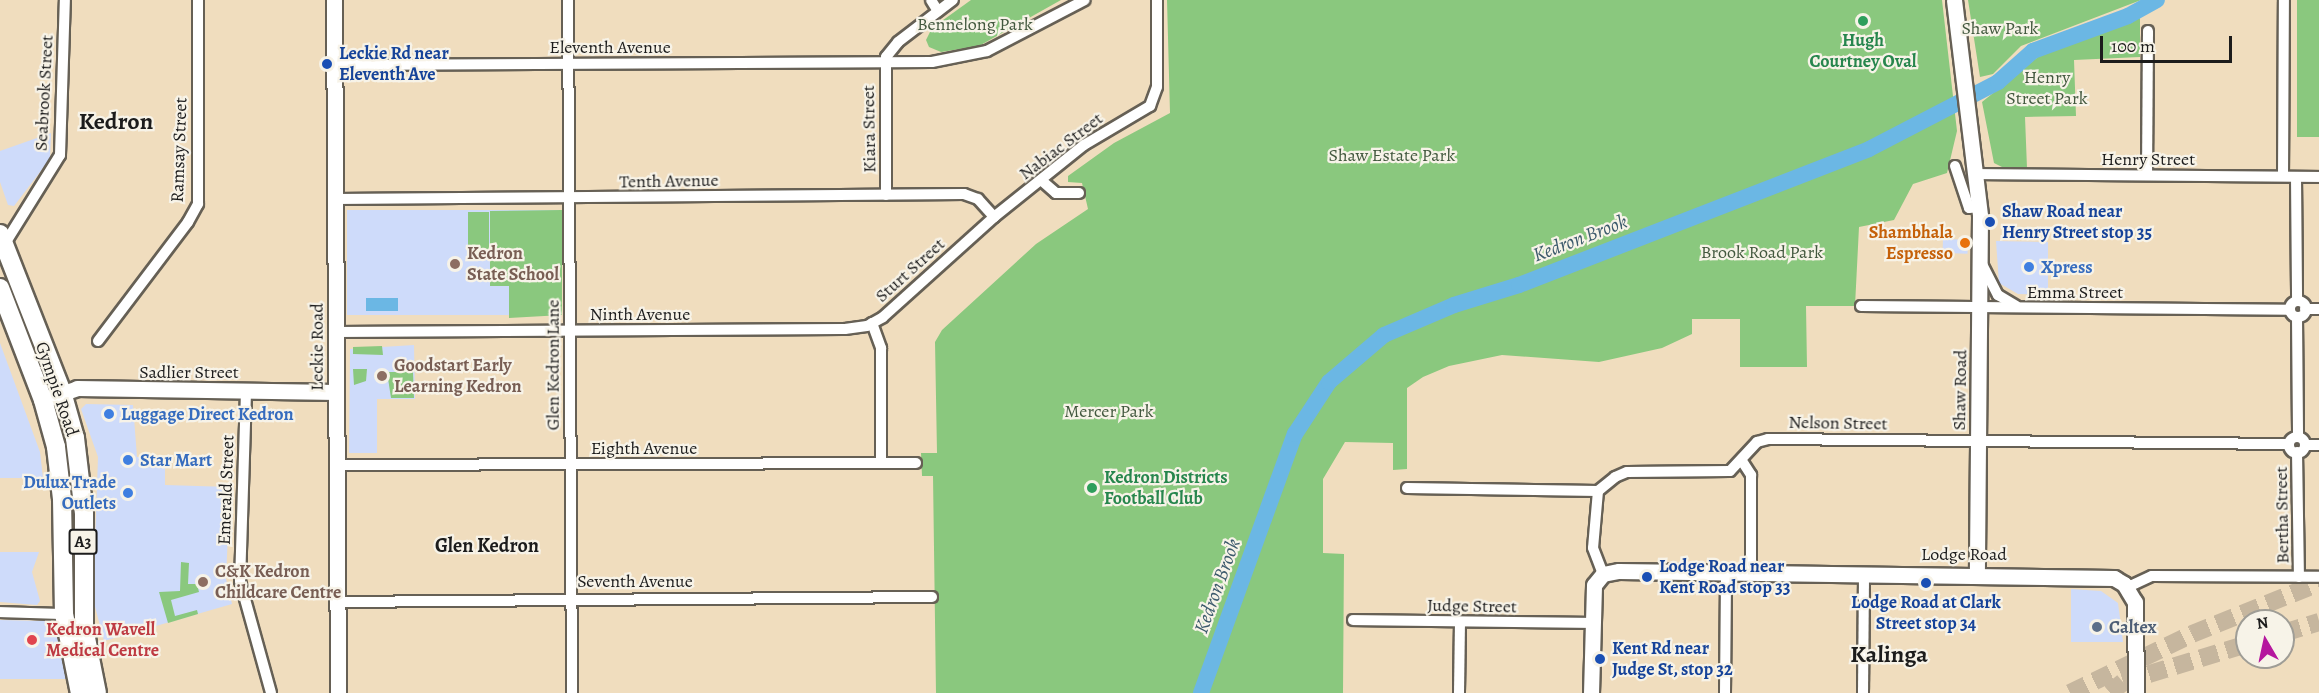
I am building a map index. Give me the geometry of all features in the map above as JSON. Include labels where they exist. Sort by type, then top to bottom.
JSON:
[{"type":"highway","name":"Gympie Road","points":[[2,239],[62,392],[81,478],[82,605],[97,693]]},
{"type":"highway","name":"Gympie Road","points":[[0,288],[43,400],[61,485],[64,614],[80,693]]},
{"type":"street","name":"Seabrook Street","points":[[2,239],[60,154],[65,0]]},
{"type":"street","name":"Ramsay Street","points":[[98,341],[188,222],[198,204],[198,0]]},
{"type":"street","name":"Leckie Road","points":[[334,0],[338,693]]},
{"type":"street","name":"Glen Kedron Lane","points":[[568,0],[572,693]]},
{"type":"street","points":[[931,0],[938,11]]},
{"type":"street","points":[[885,62],[898,42],[953,0]]},
{"type":"street","name":"Eleventh Avenue","points":[[335,65],[932,62],[973,57],[1085,0]]},
{"type":"street","name":"Nabiac Street","points":[[994,217],[1103,132],[1150,106],[1157,87],[1157,0]]},
{"type":"street","name":"Shaw Road","points":[[1954,0],[1980,207],[1977,574]]},
{"type":"street","points":[[2283,176],[2284,0]]},
{"type":"street","points":[[2147,175],[2148,31]]},
{"type":"street","name":"Kiara Street","points":[[885,62],[886,195]]},
{"type":"street","points":[[1955,166],[1969,208],[1980,207]]},
{"type":"street","name":"Henry Street","points":[[1976,174],[2319,177]]},
{"type":"street","name":"Bertha Street","points":[[2296,177],[2299,577]]},
{"type":"street","points":[[1041,180],[1056,193],[1079,193]]},
{"type":"street","name":"Tenth Avenue","points":[[335,200],[968,195],[982,202],[994,217]]},
{"type":"street","name":"Sturt Street","points":[[881,463],[881,348],[872,323],[994,217]]},
{"type":"street","points":[[1981,261],[1998,295],[2020,308]]},
{"type":"street","name":"Emma Street","points":[[1861,306],[2319,309]]},
{"type":"street","name":"Ninth Avenue","points":[[336,332],[845,329],[872,323]]},
{"type":"street","name":"Sadlier Street","points":[[43,400],[77,388],[336,392]]},
{"type":"street","name":"Emerald Street","points":[[246,392],[240,581],[271,693]]},
{"type":"street","name":"Nelson Street","points":[[1598,491],[1621,474],[1722,473],[1742,461],[1757,442],[1768,439],[2319,445]]},
{"type":"street","points":[[1742,461],[1751,475],[1750,572]]},
{"type":"street","name":"Eighth Avenue","points":[[337,465],[916,463]]},
{"type":"street","points":[[1407,489],[1598,491],[1594,505],[1593,548],[1603,574],[1594,585],[1591,693]]},
{"type":"street","points":[[1725,693],[1726,572]]},
{"type":"street","name":"Lodge Road","points":[[1603,574],[1750,572],[2092,575],[2114,578],[2128,587]]},
{"type":"street","points":[[1863,693],[1864,573]]},
{"type":"street","points":[[2136,693],[2137,620],[2135,603],[2128,587],[2152,576],[2319,577]]},
{"type":"street","name":"Seventh Avenue","points":[[337,602],[572,597],[932,597]]},
{"type":"street","points":[[0,612],[64,614]]},
{"type":"street","name":"Judge Street","points":[[1353,620],[1592,623]]},
{"type":"street","points":[[1459,693],[1460,623]]},
{"type":"shaded area","points":[[51,133],[50,159],[14,206],[8,205],[0,182],[0,151]]},
{"type":"shaded area","name":"Kedron State School","points":[[347,210],[562,210],[562,315],[347,315]]},
{"type":"shaded area","points":[[1943,239],[1968,240],[1967,254],[1943,253]]},
{"type":"shaded area","points":[[1996,241],[2048,242],[2048,295],[2018,294],[1999,283]]},
{"type":"shaded area","points":[[0,343],[40,452],[43,478],[0,478]]},
{"type":"shaded area","name":"Goodstart Early Learning Kedron","points":[[414,345],[415,399],[377,399],[377,453],[349,453],[350,349]]},
{"type":"shaded area","points":[[86,404],[133,405],[137,457],[165,458],[165,485],[230,487],[226,579],[232,604],[104,641],[93,599],[98,457],[81,409]]},
{"type":"shaded area","points":[[0,552],[39,552],[32,572],[40,601],[37,605],[0,602]]},
{"type":"shaded area","name":"Caltex","points":[[2071,589],[2101,591],[2118,603],[2123,642],[2071,642]]},
{"type":"shaded area","points":[[0,620],[44,621],[55,625],[66,679],[0,679]]},
{"type":"green space","name":"Bennelong Park","points":[[971,0],[1061,0],[979,46],[941,52],[929,47],[926,40],[932,28]]},
{"type":"green space","points":[[1167,0],[1942,0],[1957,131],[1947,173],[1913,184],[1894,220],[1859,227],[1855,306],[1806,306],[1807,367],[1740,367],[1740,319],[1692,319],[1692,334],[1662,348],[1599,362],[1502,355],[1449,366],[1423,377],[1407,388],[1407,469],[1393,470],[1393,443],[1345,442],[1323,479],[1323,553],[1344,554],[1343,693],[936,693],[933,476],[922,476],[921,453],[937,453],[935,342],[942,330],[1036,244],[1088,209],[1082,183],[1068,182],[1068,176],[1114,143],[1170,113]]},
{"type":"green space","name":"Shaw Park","points":[[1968,0],[2141,0],[2021,46],[1993,74],[1980,77]]},
{"type":"green space","points":[[2297,0],[2319,0],[2319,137],[2297,137]]},
{"type":"green space","name":"Henry Street Park","points":[[2140,18],[2140,57],[2074,60],[2076,116],[2025,117],[2027,168],[2004,168],[1994,163],[1982,102],[2038,57]]},
{"type":"green space","points":[[562,210],[562,315],[509,318],[509,286],[490,286],[490,211]]},
{"type":"green space","points":[[468,212],[489,212],[489,253],[468,253]]},
{"type":"green space","points":[[382,346],[383,355],[353,354],[353,347]]},
{"type":"green space","points":[[353,369],[367,369],[366,381],[354,385]]},
{"type":"green space","points":[[387,372],[413,372],[414,398],[391,398]]},
{"type":"green space","points":[[181,562],[189,563],[188,584],[197,584],[199,592],[171,600],[175,616],[197,610],[198,614],[168,623],[159,592],[180,591]]},
{"type":"water","points":[[366,298],[398,298],[398,311],[366,311]]},
{"type":"waterway","name":"Kedron Brook","points":[[1201,693],[1295,434],[1329,382],[1384,335],[1454,305],[1519,285],[1869,149],[1998,82],[2033,51],[2128,16],[2157,0]]},
{"type":"tunnel","points":[[2070,693],[2192,634],[2319,583]]},
{"type":"tunnel","points":[[2295,629],[2319,622]]},
{"type":"tunnel","points":[[2110,693],[2123,682],[2235,648]]},
{"type":"place","name":"Hugh Courtney Oval","points":[[1863,21]]},
{"type":"place","name":"Leckie Rd near Eleventh Ave","points":[[327,64]]},
{"type":"place","name":"Shaw Road near Henry Street stop 35","points":[[1990,222]]},
{"type":"place","name":"Shambhala Espresso","points":[[1965,243]]},
{"type":"place","name":"Kedron State School","points":[[455,264]]},
{"type":"place","name":"Xpress","points":[[2029,267]]},
{"type":"place","name":"Goodstart Early Learning Kedron","points":[[382,376]]},
{"type":"place","name":"Luggage Direct Kedron","points":[[109,414]]},
{"type":"place","name":"Star Mart","points":[[128,460]]},
{"type":"place","name":"Kedron Districts Football Club","points":[[1092,488]]},
{"type":"place","name":"Dulux Trade Outlets","points":[[128,493]]},
{"type":"place","name":"Lodge Road near Kent Road stop 33","points":[[1647,577]]},
{"type":"place","name":"C&K Kedron Childcare Centre","points":[[203,582]]},
{"type":"place","name":"Lodge Road at Clark Street stop 34","points":[[1926,583]]},
{"type":"place","name":"Caltex","points":[[2097,627]]},
{"type":"place","name":"Kedron Wavell Medical Centre","points":[[32,640]]},
{"type":"place","name":"Kent Rd near Judge St, stop 32","points":[[1600,659]]},
{"type":"district","name":"Kedron","points":[[116,122]]},
{"type":"district","name":"Glen Kedron","points":[[487,545]]},
{"type":"district","name":"Kalinga","points":[[1889,655]]},
{"type":"park label","name":"Shaw Estate Park","points":[[1392,155]]},
{"type":"park label","name":"Brook Road Park","points":[[1762,252]]},
{"type":"park label","name":"Mercer Park","points":[[1109,411]]}]
